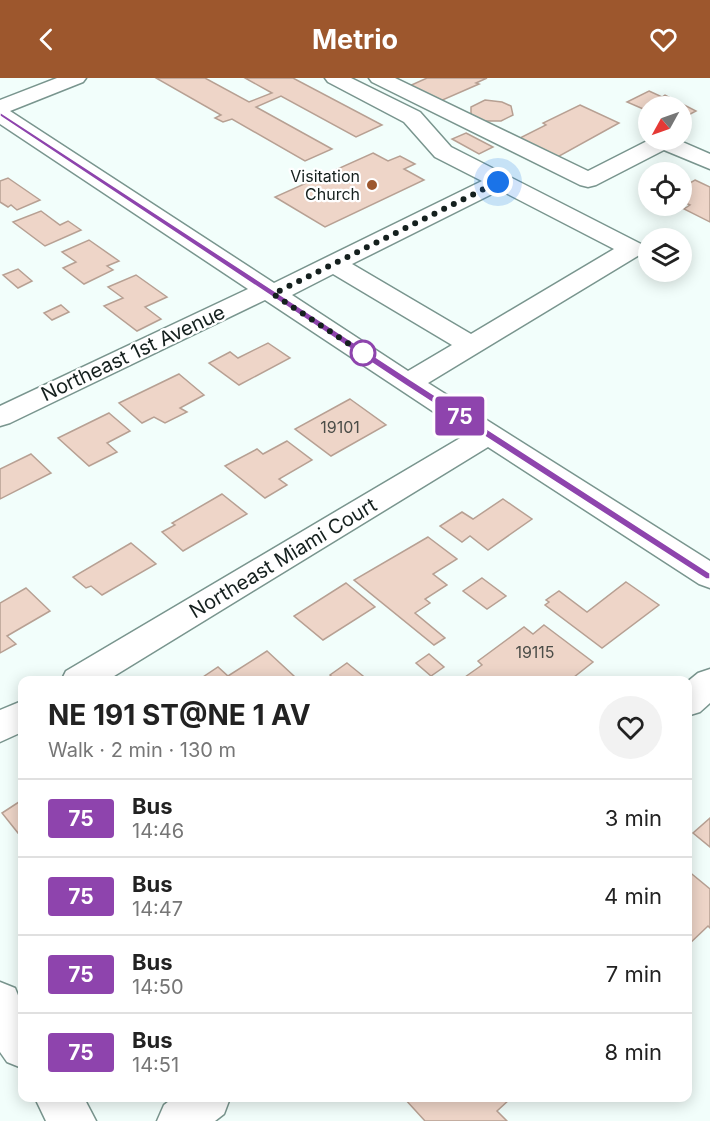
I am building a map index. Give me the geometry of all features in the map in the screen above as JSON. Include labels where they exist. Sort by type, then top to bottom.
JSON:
[{"type":"street","points":[[0,107],[76,78]]},
{"type":"street","points":[[335,78],[412,117],[443,152],[632,249],[408,383]]},
{"type":"street","points":[[379,78],[588,180],[663,141],[710,162]]},
{"type":"street","points":[[0,114],[408,383],[710,576]]},
{"type":"street","name":"Northeast 1st Avenue","points":[[0,417],[334,264],[498,182]]},
{"type":"street","points":[[334,264],[471,345]]},
{"type":"street","name":"Northeast Miami Court","points":[[86,676],[488,434]]},
{"type":"street","points":[[692,698],[710,683]]},
{"type":"street","points":[[0,728],[18,717]]},
{"type":"street","points":[[0,1002],[18,1041]]},
{"type":"street","points":[[60,1102],[73,1121]]},
{"type":"street","points":[[180,1121],[203,1102]]},
{"type":"building","points":[[156,78],[205,78],[249,102],[272,93],[245,78],[293,78],[382,125],[356,137],[281,96],[256,107],[332,149],[305,161],[232,119],[223,122],[215,118],[221,115]]},
{"type":"building","points":[[427,78],[487,78],[476,83],[479,84],[438,102],[407,87]]},
{"type":"building","points":[[649,91],[660,96],[639,96]]},
{"type":"building","points":[[638,96],[638,107],[627,102]]},
{"type":"building","points":[[485,100],[502,102],[511,106],[513,115],[501,121],[484,121],[471,115],[471,107]]},
{"type":"building","points":[[580,105],[619,123],[554,159],[516,140],[546,125],[543,123]]},
{"type":"building","points":[[466,133],[493,147],[479,154],[452,139]]},
{"type":"building","points":[[373,153],[388,161],[400,156],[415,164],[404,169],[424,180],[325,227],[275,197]]},
{"type":"building","points":[[8,178],[40,200],[17,210],[11,205],[8,207],[0,202],[0,181]]},
{"type":"building","points":[[695,180],[710,187],[710,222],[692,213],[692,182]]},
{"type":"building","points":[[41,211],[60,225],[68,221],[81,230],[45,246],[13,222]]},
{"type":"building","points":[[89,240],[119,261],[107,266],[113,270],[84,284],[63,268],[76,262],[62,252]]},
{"type":"building","points":[[18,269],[32,281],[18,288],[3,275]]},
{"type":"building","points":[[136,275],[167,297],[145,307],[161,319],[137,331],[104,306],[123,298],[108,287]]},
{"type":"building","points":[[61,305],[69,312],[52,320],[44,313]]},
{"type":"building","points":[[268,343],[290,358],[239,385],[209,363],[230,352],[238,358]]},
{"type":"building","points":[[179,374],[204,395],[180,408],[187,412],[165,423],[154,417],[142,423],[119,403]]},
{"type":"building","points":[[350,399],[386,425],[331,456],[295,429]]},
{"type":"building","points":[[109,413],[130,431],[107,443],[117,452],[89,466],[58,438]]},
{"type":"building","points":[[287,441],[312,460],[279,479],[287,485],[265,498],[225,466],[257,449],[263,454]]},
{"type":"building","points":[[31,454],[51,473],[0,499],[0,469]]},
{"type":"building","points":[[222,494],[247,514],[183,551],[162,532],[175,525],[172,523]]},
{"type":"building","points":[[503,499],[532,519],[488,550],[470,536],[462,542],[440,526],[462,512],[473,519]]},
{"type":"building","points":[[428,537],[457,559],[433,574],[447,585],[425,599],[430,603],[415,613],[445,638],[434,645],[354,580]]},
{"type":"building","points":[[131,543],[156,564],[102,595],[91,586],[86,588],[73,577]]},
{"type":"building","points":[[482,578],[506,596],[487,609],[463,591]]},
{"type":"building","points":[[626,582],[659,605],[602,648],[545,605],[549,602],[546,600],[559,591],[587,612]]},
{"type":"building","points":[[346,583],[375,607],[323,640],[294,616]]},
{"type":"building","points":[[26,588],[50,611],[7,636],[16,644],[0,653],[0,603]]},
{"type":"building","points":[[544,625],[593,662],[575,676],[466,676],[482,665],[478,661],[524,627],[533,634]]},
{"type":"building","points":[[267,651],[294,676],[228,676]]},
{"type":"building","points":[[429,654],[444,667],[431,676],[416,663]]},
{"type":"building","points":[[347,663],[363,676],[331,676]]},
{"type":"building","points":[[218,667],[228,676],[204,676]]},
{"type":"building","points":[[18,803],[18,833],[2,813]]},
{"type":"building","points":[[710,818],[710,847],[693,833]]},
{"type":"building","points":[[692,874],[710,889],[710,928],[708,926],[692,941]]},
{"type":"building","points":[[408,1102],[507,1102],[497,1111],[507,1121],[425,1121]]},
{"type":"bus line","name":"75","points":[[0,114],[408,383],[710,576]]},
{"type":"place","name":"Visitation Church","points":[[372,185]]},
{"type":"route","points":[[363,353],[369,357],[273,294],[498,182]]}]
